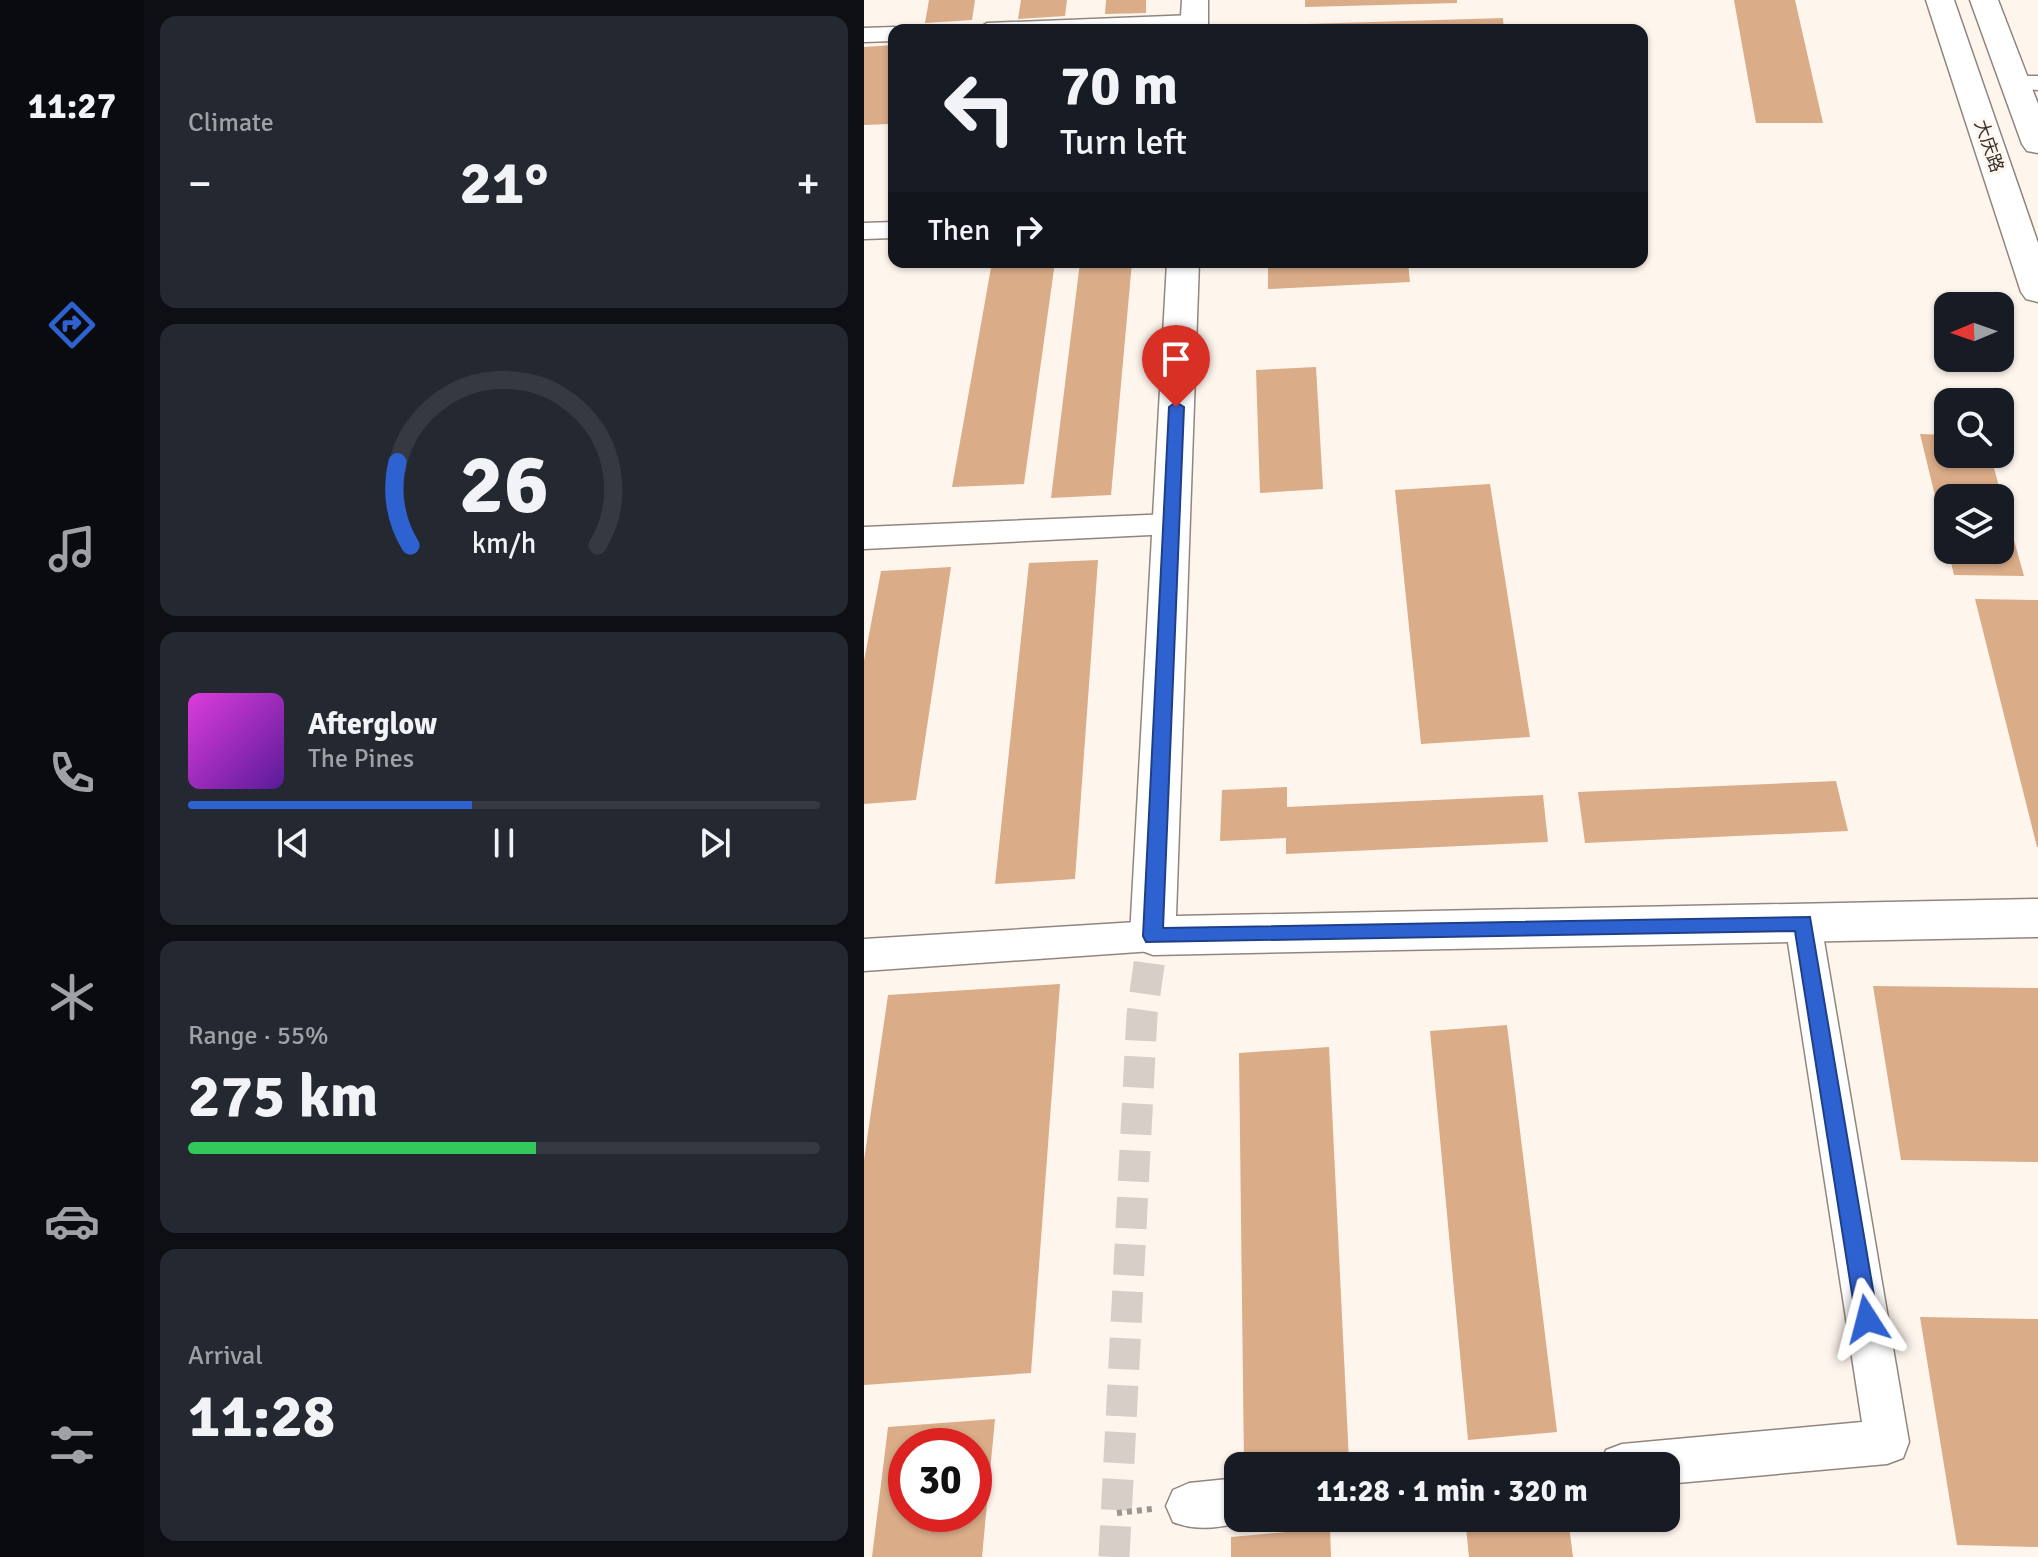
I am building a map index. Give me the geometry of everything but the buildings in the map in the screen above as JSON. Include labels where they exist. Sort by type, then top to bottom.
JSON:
[{"type":"main road","name":"大庆路","points":[[1940,0],[2038,292]]},
{"type":"main road","points":[[1984,0],[2026,83],[2038,144]]},
{"type":"street","points":[[1083,24],[1195,17]]},
{"type":"street","points":[[864,35],[888,34]]},
{"type":"street","points":[[864,231],[888,230]]},
{"type":"street","points":[[1153,936],[1183,268]]},
{"type":"street","points":[[864,538],[1171,524]]},
{"type":"street","points":[[864,955],[1153,936],[2038,918]]},
{"type":"street","points":[[1680,1461],[1887,1442],[1803,923]]},
{"type":"street","points":[[1189,1506],[1224,1502]]},
{"type":"tunnel","points":[[1114,1557],[1142,1015],[1153,936]]},
{"type":"route","points":[[1176,407],[1153,936],[1803,923],[1867,1319]]}]
